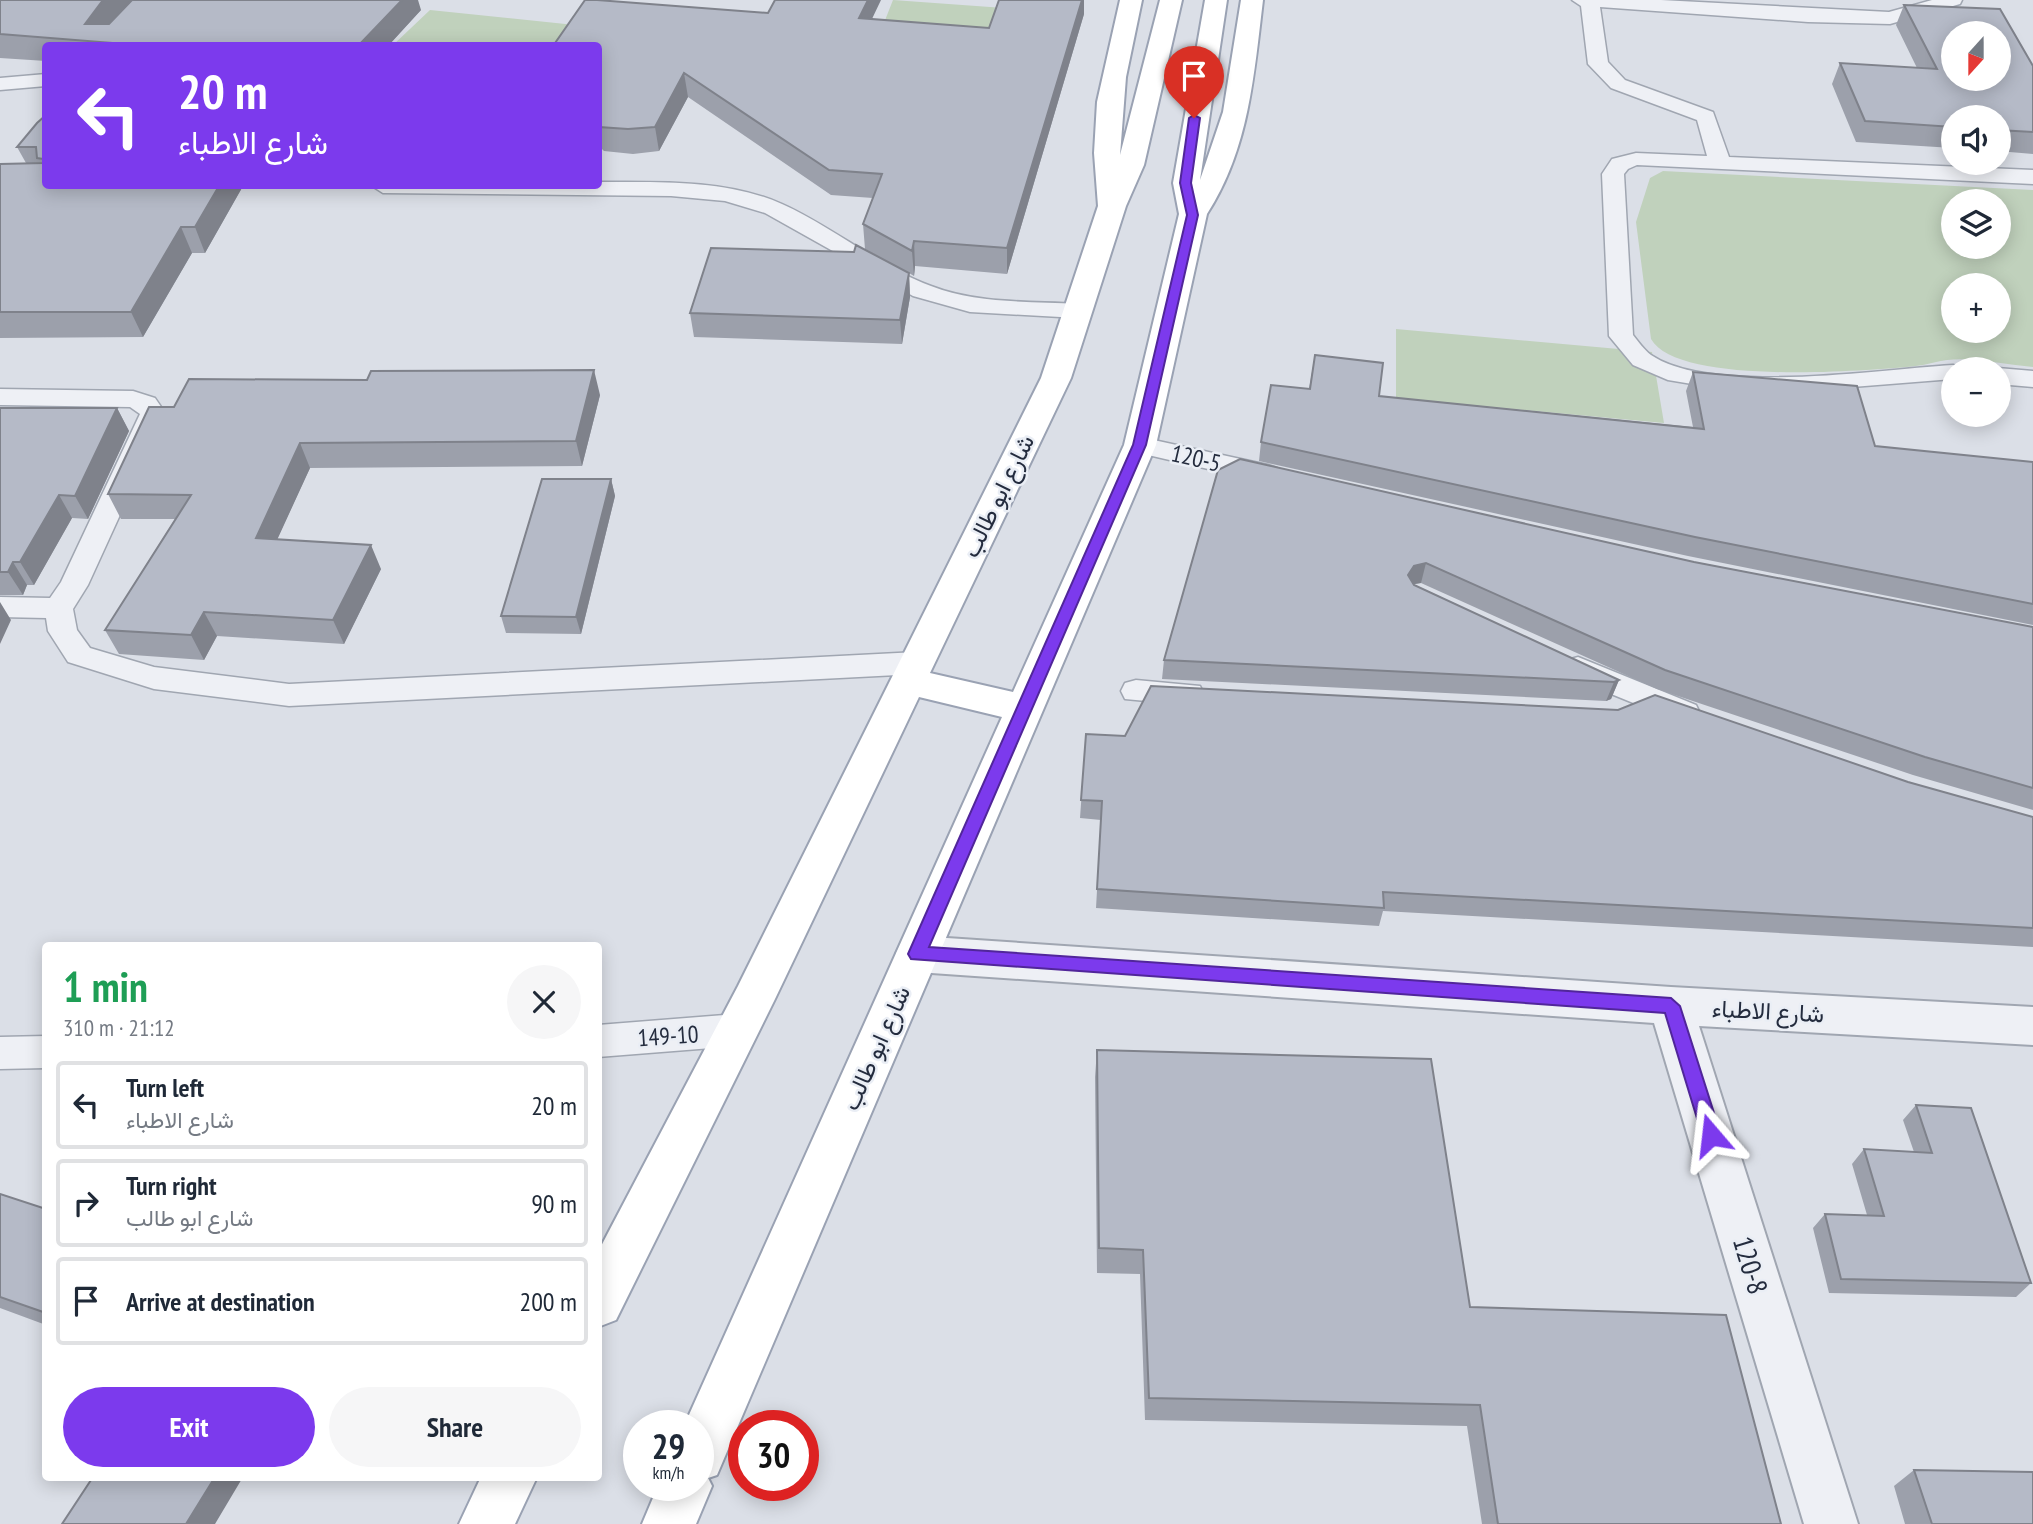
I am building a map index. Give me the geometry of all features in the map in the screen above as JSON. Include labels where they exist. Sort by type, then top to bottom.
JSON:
[{"type":"main road","name":"شارع ابو طالب","points":[[1112,206],[1106,156],[1107,109],[1131,0]]},
{"type":"main road","name":"شارع ابو طالب","points":[[602,1295],[737,1030],[1056,378],[1112,206],[1131,165],[1171,0]]},
{"type":"main road","name":"شارع ابو طالب","points":[[714,1420],[1140,445],[1193,215],[1186,183],[1194,118],[1216,0]]},
{"type":"main road","points":[[1193,215],[1215,181],[1226,148],[1252,0]]},
{"type":"main road","points":[[913,672],[1024,708]]},
{"type":"main road","points":[[486,1524],[508,1481]]},
{"type":"main road","points":[[669,1524],[679,1501]]},
{"type":"street","name":"شارع الاطباء","points":[[917,954],[1671,1006],[2033,1026]]},
{"type":"street","name":"120-8","points":[[1671,1006],[1831,1524]]},
{"type":"lane","points":[[1581,0],[1808,16],[1890,18],[1953,0]]},
{"type":"lane","points":[[1590,1],[1598,64],[1618,84],[1706,116],[1720,163]]},
{"type":"lane","points":[[0,83],[42,80]]},
{"type":"lane","points":[[1941,373],[1754,385],[1688,376],[1647,363],[1625,346],[1621,335],[1613,174],[1620,164],[1636,159],[2033,177]]},
{"type":"lane","points":[[602,188],[671,189],[726,195],[774,208],[921,291],[946,300],[970,305],[1078,312]]},
{"type":"lane","points":[[2011,377],[2033,379]]},
{"type":"lane","points":[[0,397],[133,400],[146,404],[153,414],[74,585],[58,608],[63,631],[79,655],[154,678],[289,695],[913,672]]},
{"type":"lane","name":"120-5","points":[[1140,445],[1300,481]]},
{"type":"lane","points":[[0,607],[58,608]]},
{"type":"lane","points":[[1558,658],[1645,699],[1706,721]]},
{"type":"lane","points":[[1136,691],[1220,695]]},
{"type":"lane","points":[[1610,715],[1645,699]]},
{"type":"lane","name":"149-10","points":[[602,1041],[737,1030]]},
{"type":"lane","points":[[0,1053],[42,1052]]},
{"type":"green space","points":[[893,0],[1004,8],[989,51],[876,43]]},
{"type":"green space","points":[[430,10],[575,25],[560,42],[396,42]]},
{"type":"green space","points":[[1663,171],[2033,190],[2033,367],[2011,364],[2011,357],[1941,357],[1941,361],[1891,368],[1774,372],[1733,370],[1696,364],[1668,354],[1651,339],[1636,222],[1650,178]]},
{"type":"green space","points":[[1396,329],[1652,352],[1664,423],[1396,398]]},
{"type":"building","points":[[0,0],[103,0],[85,24],[109,24],[132,0],[402,0],[362,42],[101,42],[0,34]]},
{"type":"building","points":[[585,0],[768,13],[775,0],[868,0],[859,18],[989,28],[999,0],[1082,0],[1007,248],[914,241],[912,251],[863,224],[882,174],[829,170],[684,73],[655,127],[602,127],[602,42],[556,42]]},
{"type":"building","points":[[1904,5],[2000,9],[2007,21],[1941,21],[1941,91],[2011,91],[2011,28],[2033,66],[2033,132],[2011,131],[2011,105],[1941,105],[1941,126],[1865,121],[1840,63],[1937,69]]},
{"type":"building","points":[[42,119],[42,159],[37,158],[36,147],[17,147]]},
{"type":"building","points":[[42,163],[42,189],[217,189],[195,227],[181,227],[131,312],[0,312],[0,164]]},
{"type":"building","points":[[856,245],[909,273],[900,320],[690,313],[711,248],[854,252]]},
{"type":"building","points":[[1315,355],[1383,363],[1379,396],[1704,429],[1693,372],[1857,386],[1875,446],[2033,462],[2033,604],[1695,537],[1261,442],[1271,385],[1310,389]]},
{"type":"building","points":[[594,370],[576,441],[300,443],[256,538],[371,545],[333,620],[204,612],[191,635],[105,630],[191,495],[108,494],[149,407],[174,407],[189,379],[367,380],[371,371]]},
{"type":"building","points":[[0,408],[117,408],[75,496],[59,495],[20,562],[13,562],[8,572],[0,572]]},
{"type":"building","points":[[1240,459],[1694,562],[2033,627],[2033,788],[1925,757],[1665,670],[1426,563],[1414,566],[1408,575],[1414,585],[1619,680],[1614,682],[1164,660],[1218,470]]},
{"type":"building","points":[[542,479],[611,479],[576,617],[501,616]]},
{"type":"building","points":[[1151,686],[1618,710],[1655,695],[1908,782],[2033,817],[2033,928],[1383,892],[1384,908],[1097,889],[1102,801],[1081,800],[1086,734],[1125,736]]},
{"type":"building","points":[[1097,1050],[1431,1059],[1470,1307],[1726,1315],[1781,1524],[1498,1524],[1480,1405],[1149,1398],[1143,1250],[1099,1248]]},
{"type":"building","points":[[1916,1105],[1971,1108],[2031,1283],[1841,1279],[1825,1214],[1884,1216],[1864,1149],[1932,1153]]},
{"type":"building","points":[[0,1194],[42,1208],[42,1312],[0,1297]]},
{"type":"building","points":[[1914,1470],[2033,1472],[2033,1524],[1932,1524]]},
{"type":"building","points":[[90,1481],[213,1481],[186,1524],[62,1524]]},
{"type":"route","points":[[1194,118],[1186,183],[1193,215],[1140,445],[917,954],[1671,1006],[1711,1135]]}]
